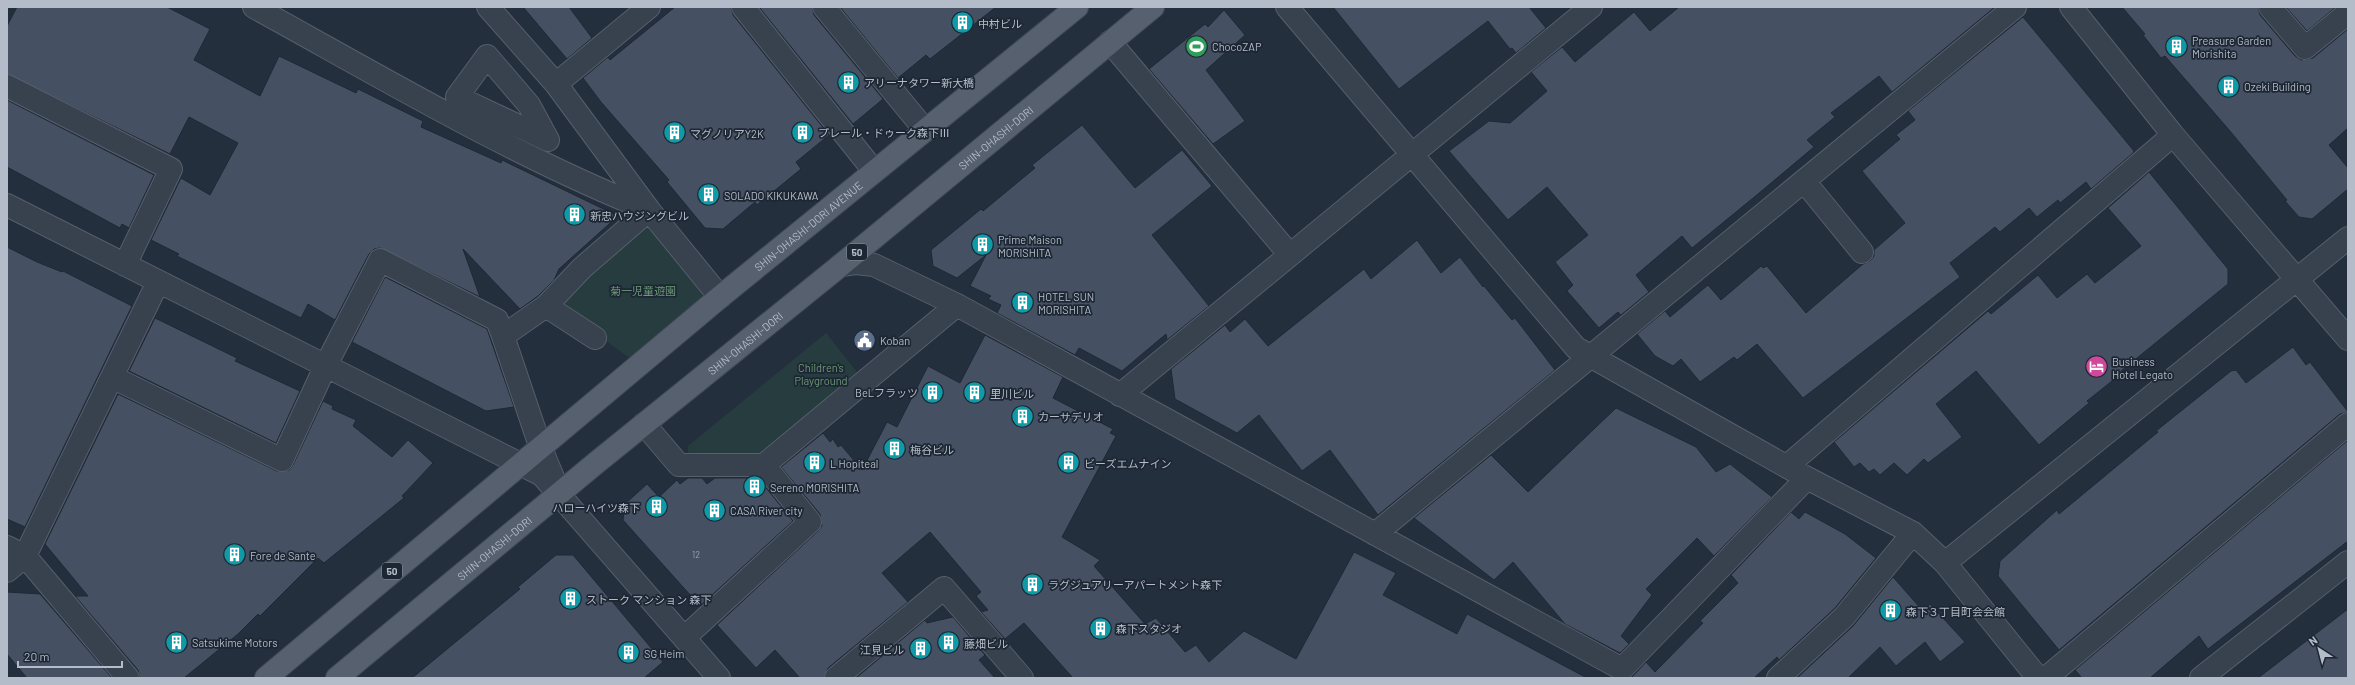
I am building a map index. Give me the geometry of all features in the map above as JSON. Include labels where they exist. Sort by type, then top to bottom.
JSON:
[{"type":"main road","name":"SHIN-OHASHI-DORI AVENUE","points":[[540,446],[720,297],[1077,7]]},
{"type":"main road","name":"SHIN-OHASHI-DORI","points":[[338,678],[644,424],[841,266],[1153,7]]},
{"type":"main road","name":"50","points":[[266,678],[540,446]]},
{"type":"street","points":[[254,7],[461,121],[590,186],[649,210]]},
{"type":"street","points":[[488,7],[556,84],[649,210],[720,297]]},
{"type":"street","points":[[556,84],[649,7]]},
{"type":"street","points":[[743,7],[874,172]]},
{"type":"street","points":[[824,7],[925,130]]},
{"type":"street","points":[[1287,7],[1576,348],[1592,355],[1807,478],[1913,533],[1945,563],[2038,678]]},
{"type":"street","points":[[1120,395],[1591,7]]},
{"type":"street","points":[[1375,534],[2016,7]]},
{"type":"street","points":[[2071,7],[2173,135],[2348,339]]},
{"type":"street","points":[[2270,7],[2305,48],[2348,13]]},
{"type":"street","points":[[1110,42],[1290,255]]},
{"type":"street","points":[[7,86],[171,169],[125,265]]},
{"type":"street","points":[[1787,466],[2173,135]]},
{"type":"street","points":[[1804,181],[1862,252]]},
{"type":"street","points":[[7,205],[519,464],[536,482],[559,494]]},
{"type":"street","points":[[503,336],[546,306],[582,268],[649,210]]},
{"type":"street","points":[[1945,563],[2298,280],[2348,238]]},
{"type":"street","points":[[112,377],[282,460],[325,366],[380,260],[497,320],[540,446],[559,494],[720,678]]},
{"type":"street","points":[[841,266],[856,263],[874,265],[957,305],[1622,668],[1807,478]]},
{"type":"street","points":[[7,571],[16,551],[112,377],[158,282]]},
{"type":"street","points":[[644,424],[679,465],[764,465],[957,305]]},
{"type":"street","points":[[546,306],[595,338]]},
{"type":"street","points":[[2046,678],[2348,424]]},
{"type":"street","points":[[684,638],[810,522],[764,465]]},
{"type":"street","points":[[1778,678],[1844,617],[1913,533]]},
{"type":"street","points":[[16,551],[128,678]]},
{"type":"street","points":[[2201,678],[2347,564]]},
{"type":"street","points":[[836,678],[944,588],[1022,678]]},
{"type":"green space","name":"菊一児童遊園","points":[[649,218],[712,296],[634,361],[555,305]]},
{"type":"green space","name":"Children's Playground","points":[[826,333],[861,377],[763,456],[694,458],[688,452],[688,446]]},
{"type":"building","points":[[17,7],[167,7],[210,29],[194,60],[260,96],[279,56],[356,93],[358,89],[423,121],[421,127],[501,163],[502,160],[618,216],[559,269],[554,280],[538,296],[520,309],[463,249],[480,297],[380,248],[374,249],[369,254],[335,320],[308,304],[301,318],[177,256],[179,254],[151,240],[181,178],[210,195],[238,143],[189,117],[170,154],[7,74],[7,26]]},
{"type":"building","points":[[523,7],[569,7],[592,38],[567,59]]},
{"type":"building","points":[[675,7],[731,7],[733,15],[829,135],[796,162],[801,169],[757,205],[755,202],[723,229],[705,228],[667,182],[669,180],[601,102],[583,78],[608,57],[610,60]]},
{"type":"building","points":[[759,7],[812,7],[814,15],[883,99],[853,124]]},
{"type":"building","points":[[840,7],[996,7],[930,59],[926,55],[898,78]]},
{"type":"building","points":[[1333,7],[1529,7],[1546,28],[1516,53],[1512,48],[1510,49],[1488,21],[1399,89]]},
{"type":"building","points":[[1679,7],[1995,7],[1892,92],[1879,76],[1831,113],[1835,117],[1807,140],[1814,147],[1758,194],[1692,248],[1682,236],[1636,275],[1649,292],[1621,315],[1618,312],[1599,328],[1567,291],[1573,285],[1555,262],[1588,235],[1547,187],[1508,220],[1449,151],[1489,121],[1510,123],[1547,91],[1531,72],[1562,47],[1575,62],[1634,12],[1650,31]]},
{"type":"building","points":[[2122,7],[2258,7],[2260,15],[2295,56],[2301,60],[2313,58],[2348,29],[2348,128],[2329,145],[2348,168],[2348,189],[2312,219],[2299,217],[2285,201],[2287,200],[2230,131],[2165,56],[2161,58],[2143,35],[2145,34]]},
{"type":"building","points":[[2286,7],[2336,7],[2307,31]]},
{"type":"building","points":[[1224,10],[1245,35],[1206,70],[1245,121],[1213,144],[1149,69],[1205,24],[1208,27]]},
{"type":"building","points":[[2023,17],[2134,151],[2133,153],[2091,189],[2086,182],[2060,203],[2058,200],[2037,217],[2029,208],[2000,232],[1995,227],[1950,263],[1960,277],[1803,398],[1757,344],[1737,360],[1734,357],[1700,382],[1681,359],[1673,366],[1655,356],[1637,334],[1665,311],[1670,317],[1708,285],[1721,300],[1761,266],[1763,268],[1767,266],[1806,313],[1863,264],[1870,261],[1874,256],[1874,250],[1905,223],[1862,171],[1900,139],[1896,135],[1915,120],[1908,111]]},
{"type":"building","points":[[7,100],[154,175],[129,228],[122,224],[120,228],[7,167]]},
{"type":"building","points":[[1082,125],[1135,188],[1182,150],[1212,186],[1152,235],[1209,306],[1167,340],[1166,334],[1122,371],[1079,348],[1075,355],[997,313],[1001,305],[988,299],[991,296],[970,286],[986,255],[957,278],[933,266],[931,250],[981,209],[983,211],[1035,168],[1032,165]]},
{"type":"building","points":[[2149,172],[2228,269],[2228,284],[2121,371],[2122,373],[2087,401],[2089,403],[2039,445],[1976,371],[1936,404],[1962,437],[1928,463],[1924,459],[1907,475],[1894,463],[1880,475],[1874,469],[1869,472],[1860,463],[1854,467],[1834,442],[1988,311],[1991,314],[2038,275],[2057,298],[2087,274],[2095,283],[2141,246],[2108,208]]},
{"type":"building","points":[[1417,240],[1441,273],[1460,257],[1483,287],[1484,286],[1512,320],[1515,318],[1555,370],[1378,515],[1330,450],[1302,471],[1259,415],[1237,433],[1175,399],[1171,369],[1225,325],[1230,332],[1245,319],[1268,346],[1364,269],[1371,279]]},
{"type":"building","points":[[7,247],[37,262],[62,272],[63,271],[132,306],[25,527],[7,519]]},
{"type":"building","points":[[385,277],[487,329],[514,407],[486,411],[352,342]]},
{"type":"building","points":[[155,318],[237,358],[235,361],[300,391],[276,443],[129,371]]},
{"type":"building","points":[[985,335],[1063,377],[1053,398],[1113,429],[1110,433],[1116,436],[1062,537],[1100,560],[1094,566],[1145,624],[1156,618],[1185,652],[1196,645],[1209,662],[1244,631],[1296,659],[1354,552],[1396,573],[1383,595],[1457,634],[1467,614],[1587,678],[1073,678],[1024,623],[1005,639],[981,612],[988,610],[976,596],[981,592],[930,532],[882,573],[908,602],[828,668],[824,678],[800,678],[775,650],[756,668],[717,625],[822,526],[820,514],[781,467],[823,433],[830,442],[833,439],[838,447],[841,445],[862,470],[887,422],[897,427],[928,366],[960,383]]},
{"type":"building","points":[[2293,347],[2306,365],[2310,362],[2348,412],[2340,414],[2059,650],[1998,576],[2000,561],[2057,510],[2059,514],[2158,432],[2156,431],[2231,371],[2236,370],[2246,383]]},
{"type":"building","points":[[118,394],[277,471],[289,470],[293,465],[323,401],[333,406],[332,409],[356,420],[353,426],[392,457],[408,440],[433,463],[402,496],[404,498],[324,563],[318,558],[260,616],[258,614],[238,634],[184,678],[140,678],[138,670],[75,596],[88,596],[45,544]]},
{"type":"building","points":[[1616,408],[1696,447],[1716,472],[1730,464],[1772,497],[1714,556],[1697,538],[1646,589],[1652,595],[1621,636],[1629,644],[1620,653],[1565,624],[1513,562],[1494,580],[1414,518],[1491,455],[1528,492]]},
{"type":"building","points":[[2348,440],[2348,541],[2208,649],[2199,636],[2150,678],[2082,678],[2075,670]]},
{"type":"building","points":[[688,478],[702,478],[707,484],[715,478],[758,478],[793,521],[700,606],[623,520],[625,504],[647,484],[659,497],[677,480],[680,484]]},
{"type":"building","points":[[1791,512],[1799,519],[1805,512],[1845,534],[1876,558],[1835,608],[1779,660],[1777,657],[1754,678],[1631,678],[1646,662],[1655,672],[1703,623],[1700,621],[1738,583],[1731,575]]},
{"type":"building","points":[[556,555],[573,555],[663,662],[644,678],[412,678],[520,589],[518,587]]},
{"type":"building","points":[[1893,577],[1923,611],[1930,604],[1965,642],[1940,662],[1925,642],[1896,666],[1880,647],[1848,678],[1797,678],[1853,626]]},
{"type":"building","points":[[7,592],[40,594],[112,678],[27,678],[7,654]]},
{"type":"building","points":[[2348,609],[2348,678],[2258,678]]},
{"type":"building","points":[[953,617],[985,655],[979,660],[995,678],[856,678],[925,620],[927,623]]},
{"type":"place","name":"中村ビル","points":[[962,23]]},
{"type":"place","name":"ChocoZAP","points":[[1197,46]]},
{"type":"place","name":"Preasure Garden Morishita","points":[[2177,46]]},
{"type":"place","name":"アリーナタワー新大橋","points":[[849,82]]},
{"type":"place","name":"Ozeki Building","points":[[2229,86]]},
{"type":"place","name":"プレール・ドゥーク森下Ⅲ","points":[[802,132]]},
{"type":"place","name":"マグノリアY2K","points":[[674,133]]},
{"type":"place","name":"SOLADO KIKUKAWA","points":[[708,195]]},
{"type":"place","name":"新忠ハウジングビル","points":[[575,215]]},
{"type":"place","name":"Prime Maison MORISHITA","points":[[982,245]]},
{"type":"place","name":"HOTEL SUN MORISHITA","points":[[1022,302]]},
{"type":"place","name":"Koban","points":[[864,340]]},
{"type":"place","name":"Business Hotel Legato","points":[[2096,367]]},
{"type":"place","name":"BeLフラッツ","points":[[933,392]]},
{"type":"place","name":"里川ビル","points":[[974,393]]},
{"type":"place","name":"カーサデリオ","points":[[1022,416]]},
{"type":"place","name":"梅谷ビル","points":[[895,449]]},
{"type":"place","name":"L Hopiteal","points":[[814,463]]},
{"type":"place","name":"ビーズエムナイン","points":[[1069,463]]},
{"type":"place","name":"Sereno MORISHITA","points":[[755,487]]},
{"type":"place","name":"ハローハイツ森下","points":[[656,507]]},
{"type":"place","name":"CASA River city","points":[[715,510]]},
{"type":"place","name":"Fore de Sante","points":[[234,555]]},
{"type":"place","name":"ラグジュアリーアパートメント森下","points":[[1032,584]]},
{"type":"place","name":"ストーク マンション 森下","points":[[570,599]]},
{"type":"place","name":"森下３丁目町会会館","points":[[1891,611]]},
{"type":"place","name":"森下スタジオ","points":[[1100,628]]},
{"type":"place","name":"Satsukime Motors","points":[[176,642]]},
{"type":"place","name":"藤畑ビル","points":[[948,643]]},
{"type":"place","name":"江見ビル","points":[[920,649]]},
{"type":"place","name":"SG Heim","points":[[629,653]]}]
